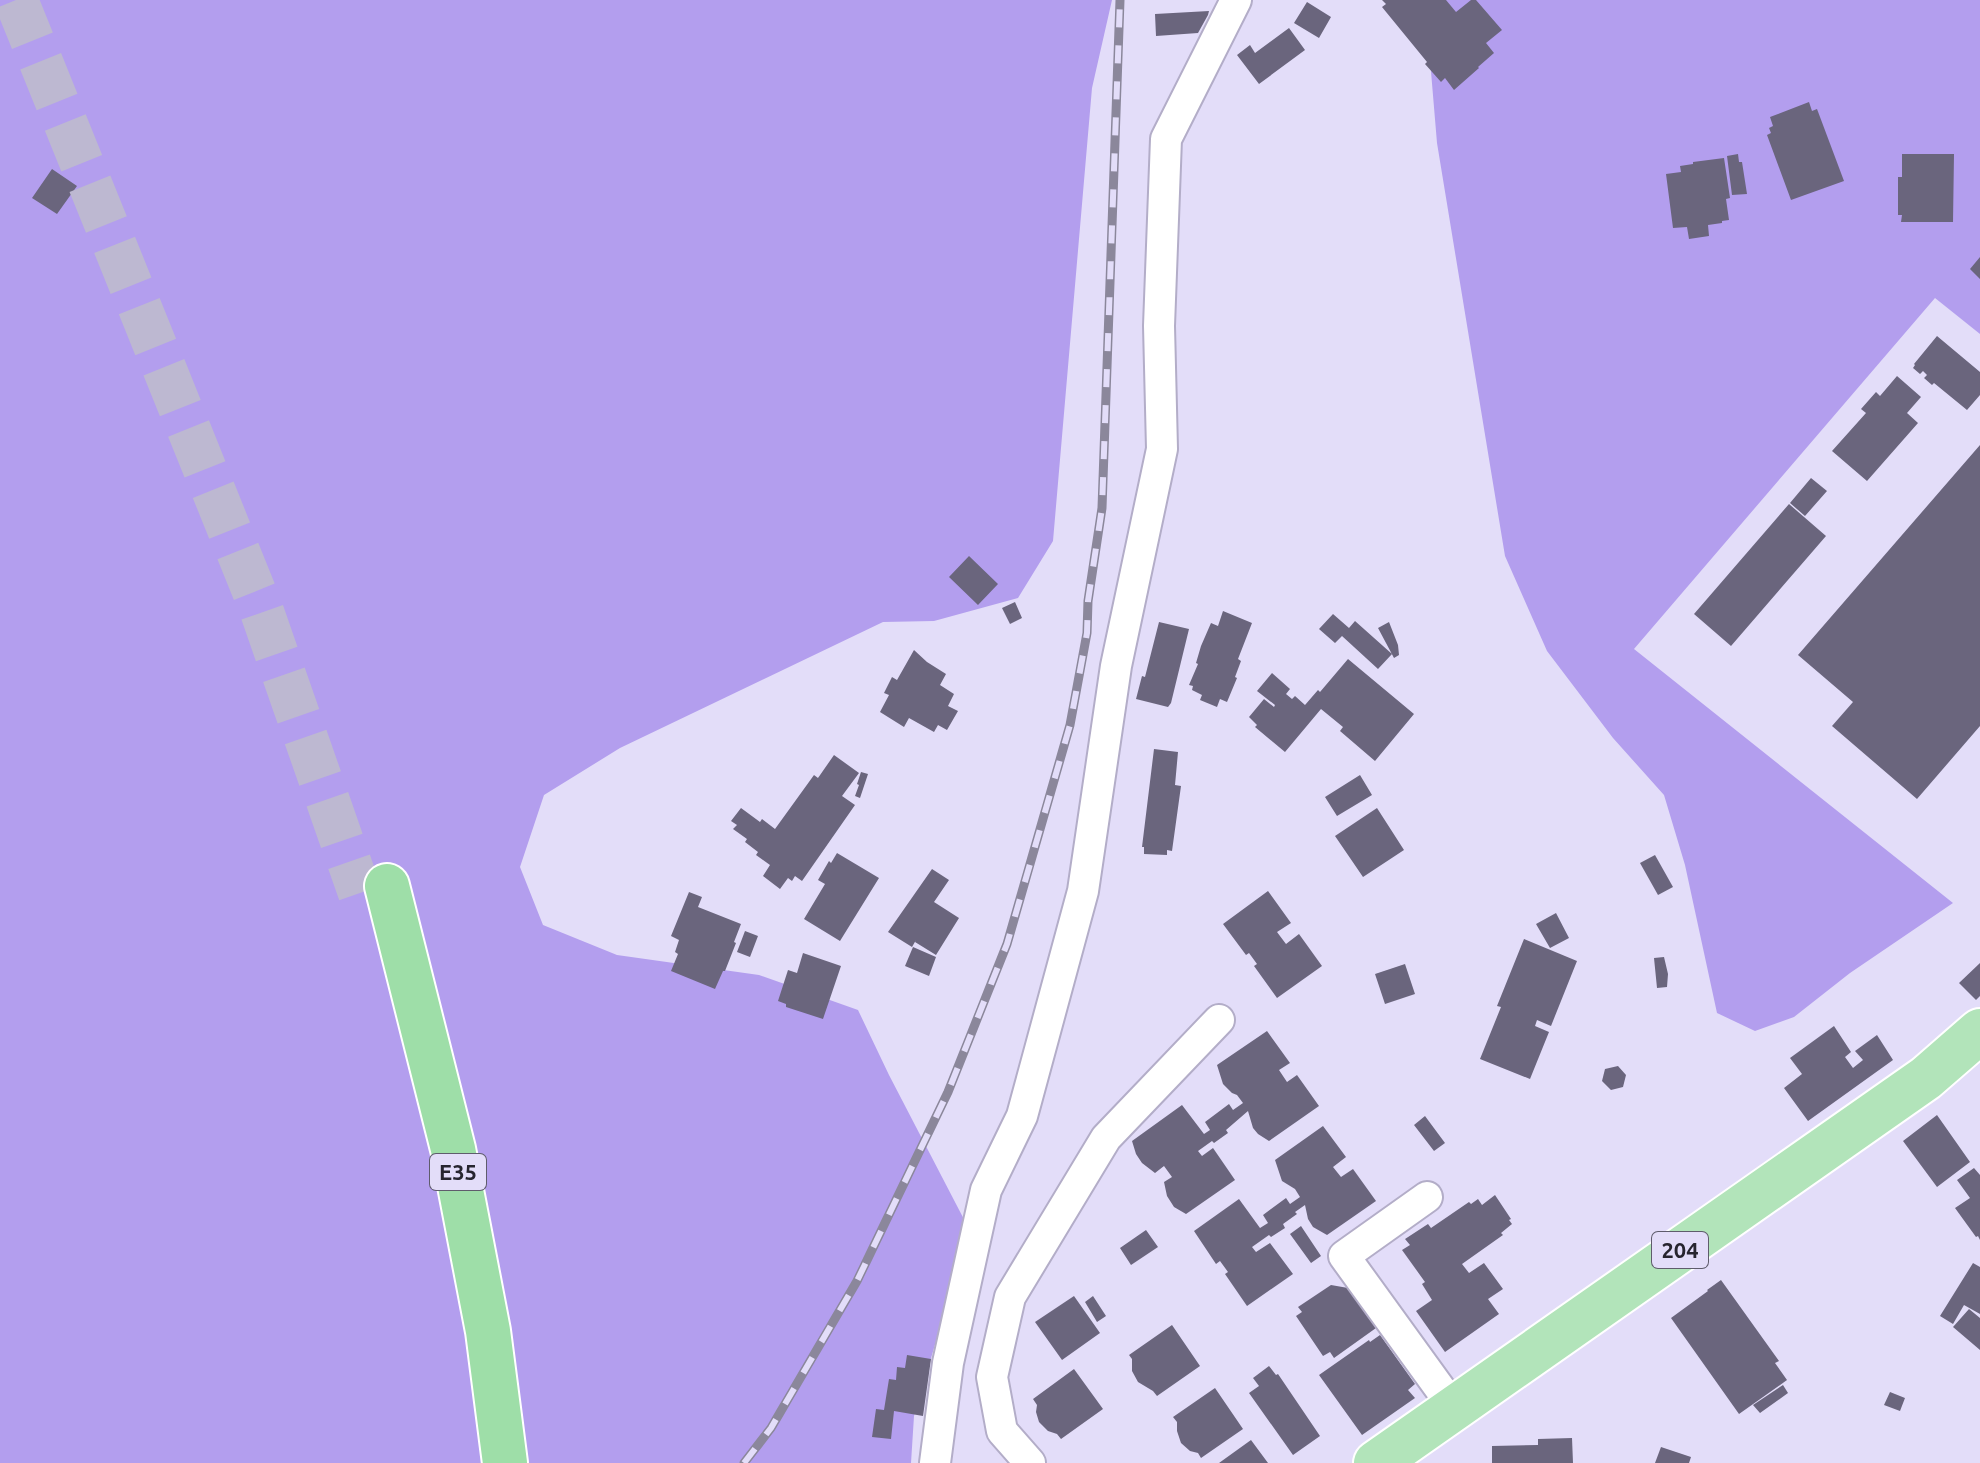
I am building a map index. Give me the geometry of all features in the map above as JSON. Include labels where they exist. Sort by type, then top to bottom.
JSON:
[{"type":"highway","name":"E35","points":[[477,1463],[460,1335],[428,1155],[373,890],[453,1149],[488,1331],[505,1463]]},
{"type":"highway","name":"204","points":[[1376,1463],[1926,1078],[1980,1031]]},
{"type":"street","points":[[935,1463],[948,1363],[986,1190],[1022,1116],[1083,891],[1116,666],[1162,449],[1159,326],[1166,139],[1236,0]]},
{"type":"street","points":[[1030,1463],[1002,1431],[992,1377],[1010,1297],[1106,1138],[1219,1020]]},
{"type":"street","points":[[1427,1197],[1344,1256],[1454,1408]]},
{"type":"shaded area","points":[[0,0],[1112,0],[1092,88],[1053,541],[1018,598],[934,621],[883,622],[620,748],[544,795],[520,867],[543,925],[617,955],[759,975],[858,1010],[969,1229],[914,1416],[911,1463],[0,1463]]},
{"type":"shaded area","points":[[1425,0],[1980,0],[1980,334],[1935,298],[1634,649],[1953,903],[1850,973],[1794,1017],[1755,1031],[1717,1013],[1685,865],[1664,795],[1613,738],[1547,651],[1505,556],[1437,143]]},
{"type":"building","points":[[1382,0],[1446,0],[1456,12],[1471,0],[1476,0],[1502,30],[1486,43],[1494,53],[1454,90],[1445,78],[1441,82],[1425,64],[1427,62],[1382,7],[1386,4]]},
{"type":"building","points":[[1307,2],[1331,17],[1319,38],[1294,23]]},
{"type":"building","points":[[1209,11],[1198,33],[1156,36],[1155,14]]},
{"type":"building","points":[[1289,28],[1305,50],[1259,84],[1237,55],[1250,45],[1255,53]]},
{"type":"building","points":[[1809,102],[1812,111],[1817,109],[1844,181],[1791,200],[1767,135],[1773,126],[1770,117]]},
{"type":"building","points":[[1738,154],[1747,194],[1732,195],[1727,156]]},
{"type":"building","points":[[1902,154],[1954,154],[1953,222],[1901,222],[1902,215],[1898,215],[1898,177],[1902,177]]},
{"type":"building","points":[[1724,158],[1730,198],[1726,199],[1729,220],[1708,225],[1709,236],[1689,239],[1687,227],[1673,228],[1666,174],[1681,172],[1680,166],[1693,162]]},
{"type":"building","points":[[52,169],[77,186],[57,214],[32,198]]},
{"type":"building","points":[[1980,257],[1980,279],[1970,269]]},
{"type":"building","points":[[1937,336],[1980,372],[1980,395],[1967,410],[1924,378],[1927,375],[1923,371],[1920,374],[1913,368]]},
{"type":"building","points":[[1897,376],[1921,397],[1907,413],[1918,423],[1867,481],[1832,451],[1866,413],[1861,409],[1876,392],[1880,396]]},
{"type":"building","points":[[1980,445],[1980,726],[1917,799],[1832,726],[1853,702],[1798,655]]},
{"type":"building","points":[[1811,478],[1827,491],[1805,516],[1790,503]]},
{"type":"building","points":[[1789,504],[1826,536],[1731,646],[1694,614]]},
{"type":"building","points":[[969,556],[998,584],[978,605],[949,577]]},
{"type":"building","points":[[1015,602],[1022,618],[1010,624],[1002,608]]},
{"type":"building","points":[[1223,611],[1252,623],[1238,659],[1241,661],[1237,678],[1227,702],[1220,699],[1217,707],[1200,700],[1202,695],[1189,685],[1211,623],[1218,626]]},
{"type":"building","points":[[1333,614],[1349,628],[1355,621],[1392,654],[1378,669],[1342,636],[1335,643],[1319,629]]},
{"type":"building","points":[[1159,622],[1189,629],[1168,707],[1136,699]]},
{"type":"building","points":[[1389,622],[1398,645],[1399,655],[1394,658],[1378,628]]},
{"type":"building","points":[[914,650],[946,674],[940,685],[954,694],[948,706],[958,711],[947,730],[938,725],[934,732],[909,718],[904,727],[880,712],[889,695],[884,693],[892,677],[897,680]]},
{"type":"building","points":[[1348,659],[1414,714],[1375,761],[1340,731],[1343,727],[1321,709],[1285,752],[1255,727],[1257,725],[1249,717],[1264,699],[1275,705],[1257,691],[1272,673],[1290,689],[1286,694],[1292,699],[1295,696],[1305,705]]},
{"type":"building","points":[[1154,749],[1178,752],[1175,785],[1181,786],[1172,851],[1167,850],[1167,855],[1144,854],[1142,847]]},
{"type":"building","points":[[834,755],[859,773],[842,796],[855,805],[802,881],[795,876],[792,881],[788,878],[780,889],[763,876],[770,865],[756,855],[758,852],[733,829],[737,825],[731,821],[741,808],[775,829],[814,775],[818,778]]},
{"type":"building","points":[[861,772],[868,774],[860,798],[855,796]]},
{"type":"building","points":[[1360,775],[1372,795],[1337,816],[1325,797]]},
{"type":"building","points":[[1377,808],[1404,850],[1363,877],[1335,836]]},
{"type":"building","points":[[837,853],[879,878],[840,941],[804,919],[825,884],[818,880]]},
{"type":"building","points":[[1655,855],[1673,887],[1658,895],[1640,863]]},
{"type":"building","points":[[932,869],[949,880],[934,902],[959,918],[936,955],[916,940],[912,947],[888,932]]},
{"type":"building","points":[[1268,891],[1291,923],[1277,932],[1286,944],[1299,934],[1322,966],[1277,998],[1254,966],[1257,964],[1249,953],[1246,955],[1223,924]]},
{"type":"building","points":[[689,892],[702,897],[698,907],[741,924],[725,971],[715,989],[671,971],[678,954],[675,952],[679,940],[671,936]]},
{"type":"building","points":[[1556,913],[1569,938],[1550,948],[1536,924]]},
{"type":"building","points":[[745,931],[758,936],[750,957],[737,952]]},
{"type":"building","points":[[1524,939],[1577,961],[1551,1026],[1537,1020],[1535,1026],[1549,1032],[1530,1079],[1480,1059]]},
{"type":"building","points":[[913,947],[936,957],[929,976],[905,966]]},
{"type":"building","points":[[803,953],[841,966],[823,1019],[786,1007],[778,1001],[788,970],[797,973]]},
{"type":"building","points":[[1664,957],[1667,987],[1657,988],[1654,958]]},
{"type":"building","points":[[1980,963],[1980,996],[1976,1000],[1959,983]]},
{"type":"building","points":[[1405,964],[1415,994],[1385,1004],[1375,974]]},
{"type":"building","points":[[1834,1026],[1851,1052],[1845,1057],[1853,1068],[1863,1060],[1855,1051],[1877,1035],[1893,1060],[1808,1121],[1784,1088],[1802,1074],[1790,1058]]},
{"type":"building","points":[[1267,1031],[1290,1063],[1279,1070],[1287,1082],[1297,1075],[1319,1106],[1269,1141],[1253,1128],[1248,1111],[1226,1130],[1228,1133],[1198,1151],[1202,1156],[1213,1148],[1235,1180],[1186,1214],[1174,1207],[1167,1196],[1164,1182],[1172,1177],[1164,1166],[1155,1173],[1142,1163],[1132,1141],[1182,1105],[1204,1134],[1210,1130],[1205,1122],[1229,1104],[1233,1110],[1243,1103],[1223,1084],[1217,1065]]},
{"type":"building","points":[[1618,1066],[1626,1075],[1623,1087],[1611,1090],[1602,1081],[1605,1069]]},
{"type":"building","points":[[1937,1115],[1970,1162],[1937,1187],[1903,1141]]},
{"type":"building","points":[[1425,1116],[1445,1143],[1434,1151],[1414,1125]]},
{"type":"building","points":[[1323,1126],[1346,1157],[1333,1167],[1341,1177],[1353,1169],[1376,1201],[1327,1235],[1313,1227],[1305,1205],[1283,1224],[1285,1228],[1252,1247],[1256,1252],[1270,1243],[1293,1274],[1247,1306],[1225,1274],[1228,1272],[1220,1261],[1216,1264],[1194,1231],[1239,1199],[1260,1228],[1268,1223],[1263,1215],[1286,1198],[1290,1204],[1300,1197],[1295,1189],[1282,1181],[1275,1160]]},
{"type":"building","points":[[1974,1168],[1980,1175],[1980,1240],[1955,1208],[1970,1198],[1957,1180]]},
{"type":"building","points":[[1495,1195],[1512,1224],[1501,1233],[1503,1235],[1462,1264],[1469,1273],[1484,1263],[1503,1289],[1488,1299],[1499,1314],[1445,1352],[1416,1311],[1432,1300],[1422,1284],[1425,1282],[1402,1250],[1410,1245],[1405,1239],[1428,1224],[1431,1228],[1469,1202],[1471,1204],[1478,1199],[1482,1205]]},
{"type":"building","points":[[1301,1226],[1321,1256],[1311,1263],[1290,1234]]},
{"type":"building","points":[[1146,1230],[1158,1247],[1131,1265],[1120,1248]]},
{"type":"building","points":[[1973,1263],[1980,1267],[1980,1314],[1964,1305],[1953,1324],[1940,1316]]},
{"type":"building","points":[[1721,1280],[1779,1361],[1775,1363],[1787,1380],[1739,1414],[1671,1318]]},
{"type":"building","points":[[1331,1285],[1348,1288],[1376,1328],[1334,1358],[1330,1352],[1323,1356],[1296,1316],[1302,1312],[1298,1307]]},
{"type":"building","points":[[1074,1296],[1100,1333],[1062,1360],[1035,1322]]},
{"type":"building","points":[[1093,1296],[1106,1316],[1097,1322],[1085,1302]]},
{"type":"building","points":[[1969,1309],[1980,1318],[1980,1350],[1953,1327]]},
{"type":"building","points":[[1172,1325],[1200,1366],[1157,1396],[1138,1382],[1129,1355]]},
{"type":"building","points":[[1380,1335],[1415,1384],[1408,1390],[1415,1398],[1362,1435],[1319,1375]]},
{"type":"building","points":[[907,1355],[931,1359],[923,1416],[894,1411],[891,1439],[872,1437],[876,1409],[884,1410],[889,1379],[896,1380],[897,1367],[905,1368]]},
{"type":"building","points":[[1269,1366],[1278,1374],[1320,1436],[1293,1455],[1249,1393],[1259,1386],[1253,1378]]},
{"type":"building","points":[[1074,1369],[1103,1409],[1061,1439],[1039,1422],[1033,1399]]},
{"type":"building","points":[[1783,1385],[1788,1393],[1760,1413],[1753,1405]]},
{"type":"building","points":[[1215,1388],[1243,1429],[1201,1458],[1181,1443],[1173,1417]]},
{"type":"building","points":[[1890,1392],[1905,1398],[1900,1411],[1884,1405]]},
{"type":"building","points":[[1572,1438],[1573,1463],[1492,1463],[1492,1446],[1538,1445],[1538,1439]]},
{"type":"building","points":[[1251,1440],[1268,1463],[1219,1463]]},
{"type":"building","points":[[1661,1447],[1691,1457],[1689,1463],[1655,1463]]},
{"type":"tunnel","points":[[16,0],[260,606],[360,893]]},
{"type":"railway","points":[[744,1463],[771,1428],[857,1281],[948,1092],[1007,944],[1070,725],[1087,633],[1088,601],[1102,508],[1120,0]]}]
